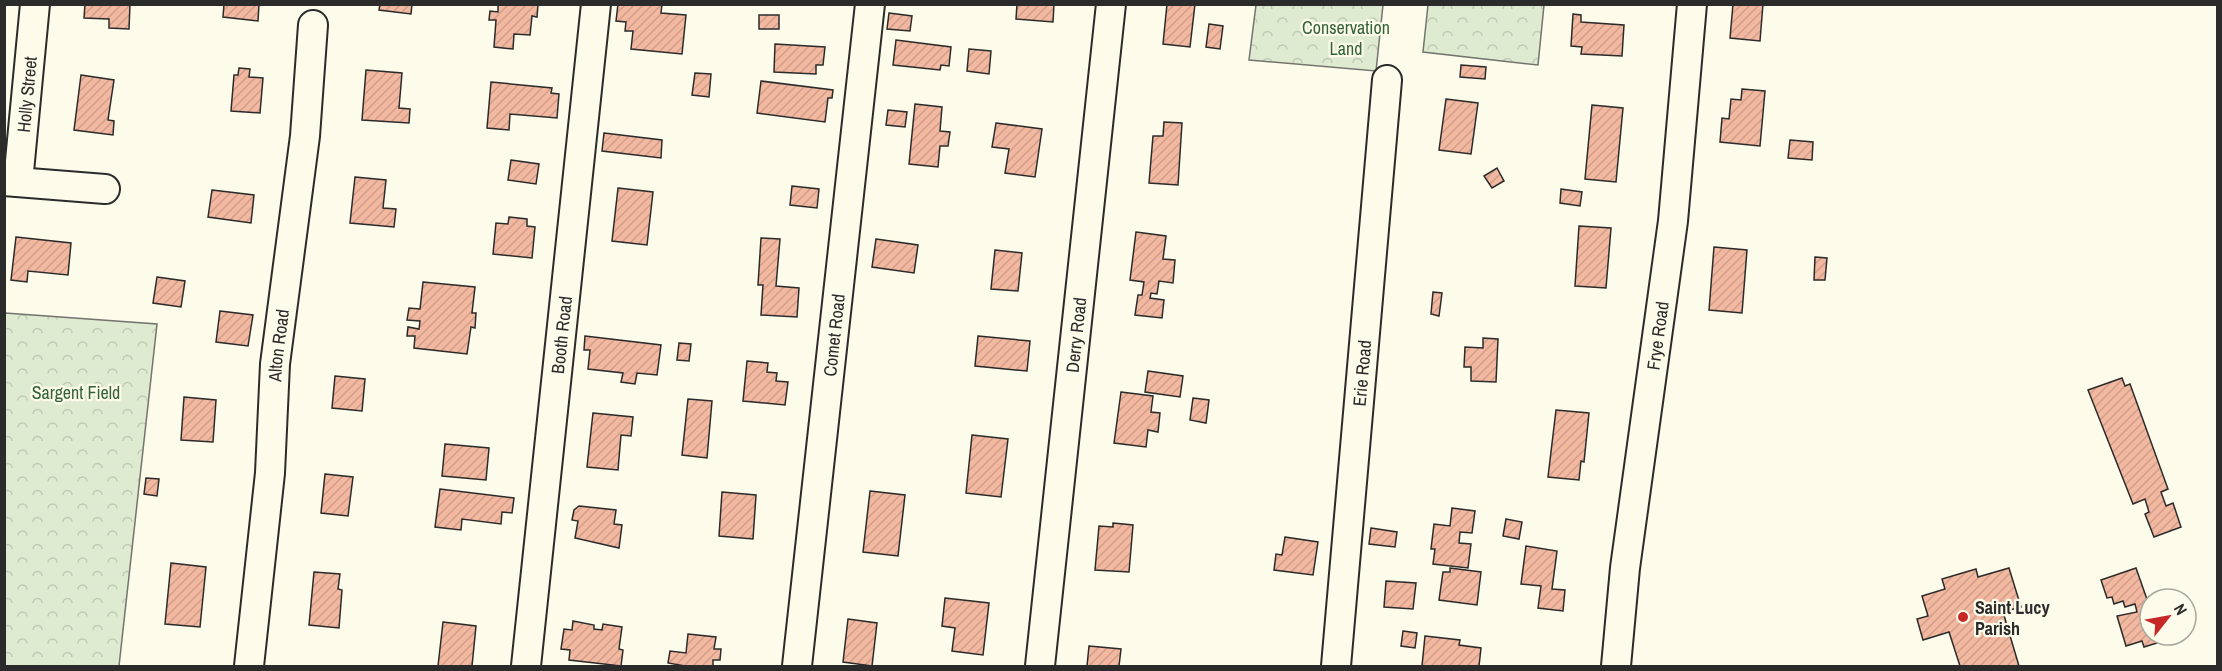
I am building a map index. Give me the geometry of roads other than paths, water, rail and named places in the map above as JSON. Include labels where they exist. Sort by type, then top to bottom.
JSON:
[{"type":"street","name":"Holly Street","points":[[11,181],[35,4]]},
{"type":"street","name":"Booth Road","points":[[526,666],[596,4]]},
{"type":"street","name":"Comet Road","points":[[797,666],[870,4]]},
{"type":"street","name":"Derry Road","points":[[1040,666],[1111,4]]},
{"type":"street","name":"Frye Road","points":[[1616,666],[1625,568],[1673,221],[1692,4]]},
{"type":"street","name":"Alton Road","points":[[249,666],[270,473],[275,364],[304,136],[313,25]]},
{"type":"street","name":"Erie Road","points":[[1336,666],[1387,80]]},
{"type":"street","points":[[11,181],[105,189]]},
{"type":"place","name":"Saint Lucy Parish","points":[[1963,617]]},
{"type":"park label","name":"Conservation Land","points":[[1346,37]]},
{"type":"park label","name":"Sargent Field","points":[[76,392]]}]
